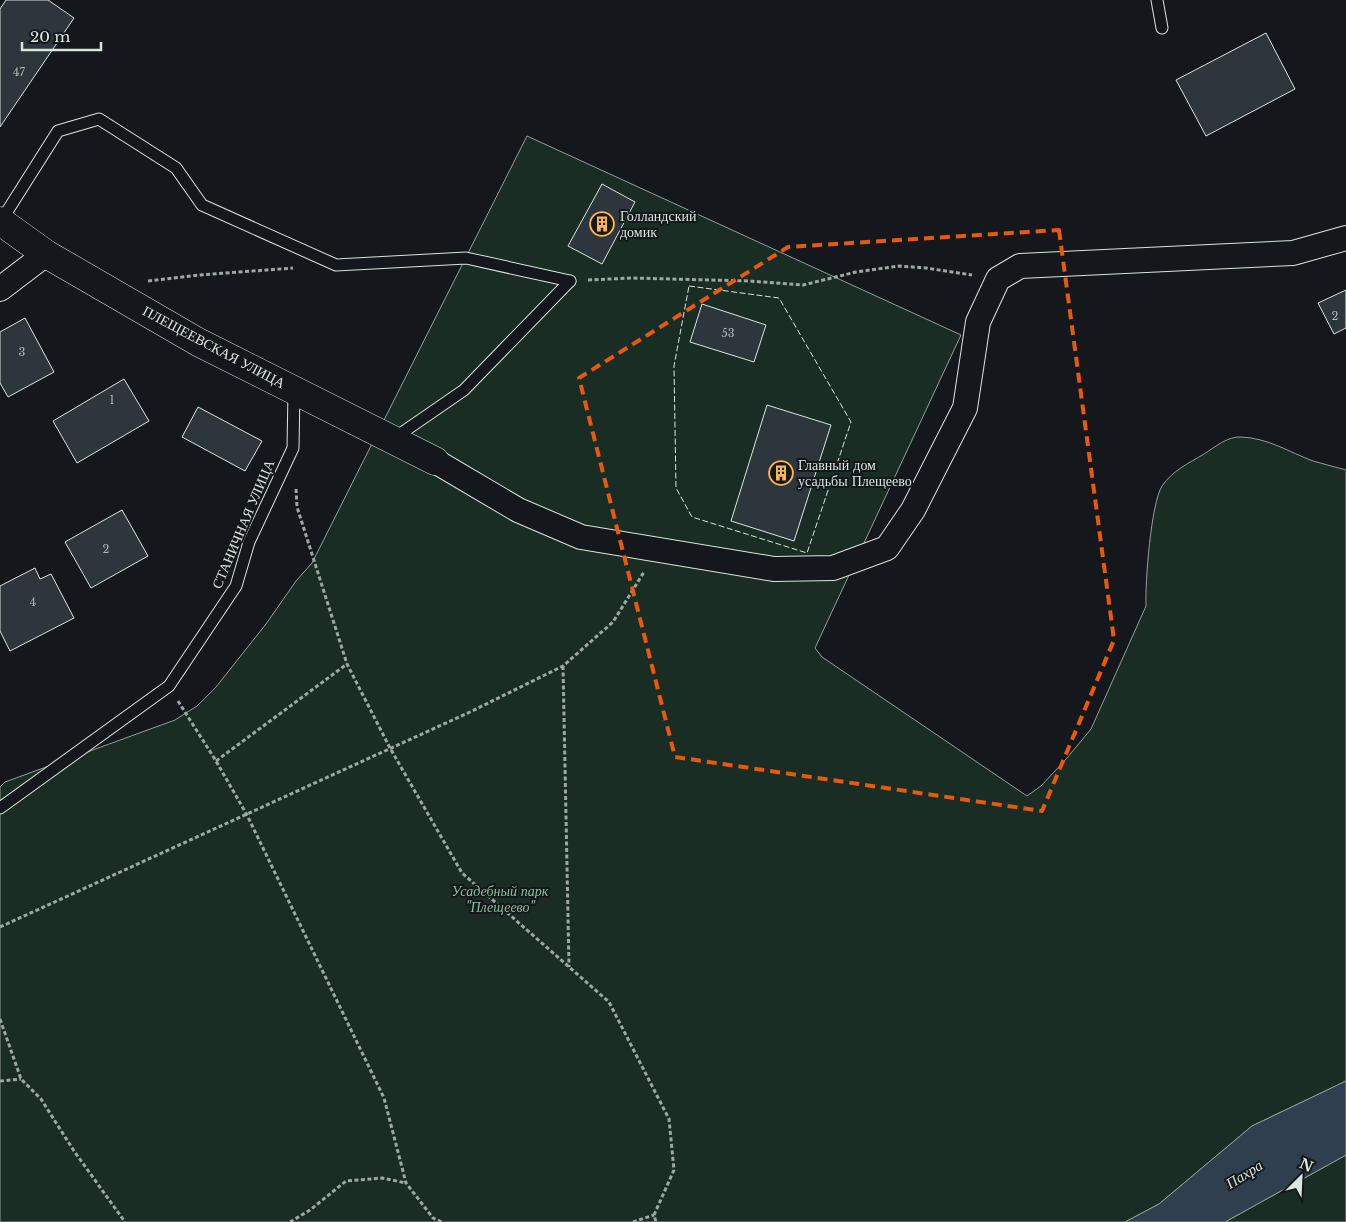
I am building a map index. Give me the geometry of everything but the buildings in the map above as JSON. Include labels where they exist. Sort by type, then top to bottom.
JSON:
[{"type":"street","name":"ПЛЕЩЕЕВСКАЯ УЛИЦА","points":[[0,221],[46,254],[198,342],[435,461]]},
{"type":"street","points":[[435,461],[518,510],[582,538],[774,569],[833,568],[886,548],[913,510],[965,408],[978,322],[998,279],[1020,266],[1293,253],[1346,238]]},
{"type":"street","points":[[0,288],[46,254]]},
{"type":"lane","points":[[1157,0],[1162,28]]},
{"type":"lane","points":[[0,221],[58,130],[99,119],[176,168],[202,205],[336,265],[466,258],[570,281]]},
{"type":"lane","points":[[394,440],[464,390],[570,281]]},
{"type":"lane","name":"СТАНИЧНАЯ УЛИЦА","points":[[0,808],[169,686],[236,586],[248,542],[293,448],[294,389]]},
{"type":"path","points":[[104,287],[200,275],[336,265]]},
{"type":"path","points":[[570,281],[632,278],[749,281],[803,285],[856,272],[899,266],[926,268],[998,279]]},
{"type":"path","points":[[296,487],[297,507],[347,664],[390,748],[462,873],[609,1002],[669,1118],[674,1170],[654,1215],[656,1222]]},
{"type":"path","points":[[0,927],[470,712],[563,666],[613,622],[657,550]]},
{"type":"path","points":[[216,761],[347,664]]},
{"type":"path","points":[[563,666],[569,967]]},
{"type":"path","points":[[169,686],[247,815],[384,1098],[406,1183],[432,1218],[442,1222]]},
{"type":"path","points":[[0,1019],[21,1079],[41,1098],[74,1151],[125,1222]]},
{"type":"path","points":[[0,1081],[21,1079]]},
{"type":"path","points":[[290,1222],[310,1210],[346,1181],[382,1178],[406,1183]]},
{"type":"path","points":[[633,1222],[654,1215]]},
{"type":"highlighted area","points":[[1059,230],[1114,640],[1042,811],[675,757],[579,378],[788,247]]},
{"type":"green space","name":"Усадебный парк \"Плещеево\"","points":[[527,136],[961,335],[815,648],[822,657],[1027,796],[1041,786],[1091,729],[1146,606],[1152,526],[1158,495],[1166,481],[1181,468],[1222,443],[1236,437],[1260,440],[1313,461],[1346,470],[1346,1081],[1252,1126],[1159,1204],[1125,1222],[0,1222],[0,787],[5,782],[175,720],[197,706],[216,687],[266,624],[296,581],[312,563]]},
{"type":"green space","points":[[1346,1155],[1346,1222],[1225,1222]]},
{"type":"water","name":"Пахра","points":[[1346,1081],[1346,1155],[1225,1222],[1125,1222],[1159,1204],[1252,1126]]},
{"type":"fence","points":[[689,286],[779,298],[851,422],[807,553],[692,517],[676,488],[674,366],[689,286]]},
{"type":"place","name":"Голландский домик","points":[[602,224]]},
{"type":"place","name":"Главный дом усадьбы Плещеево","points":[[781,473]]}]
